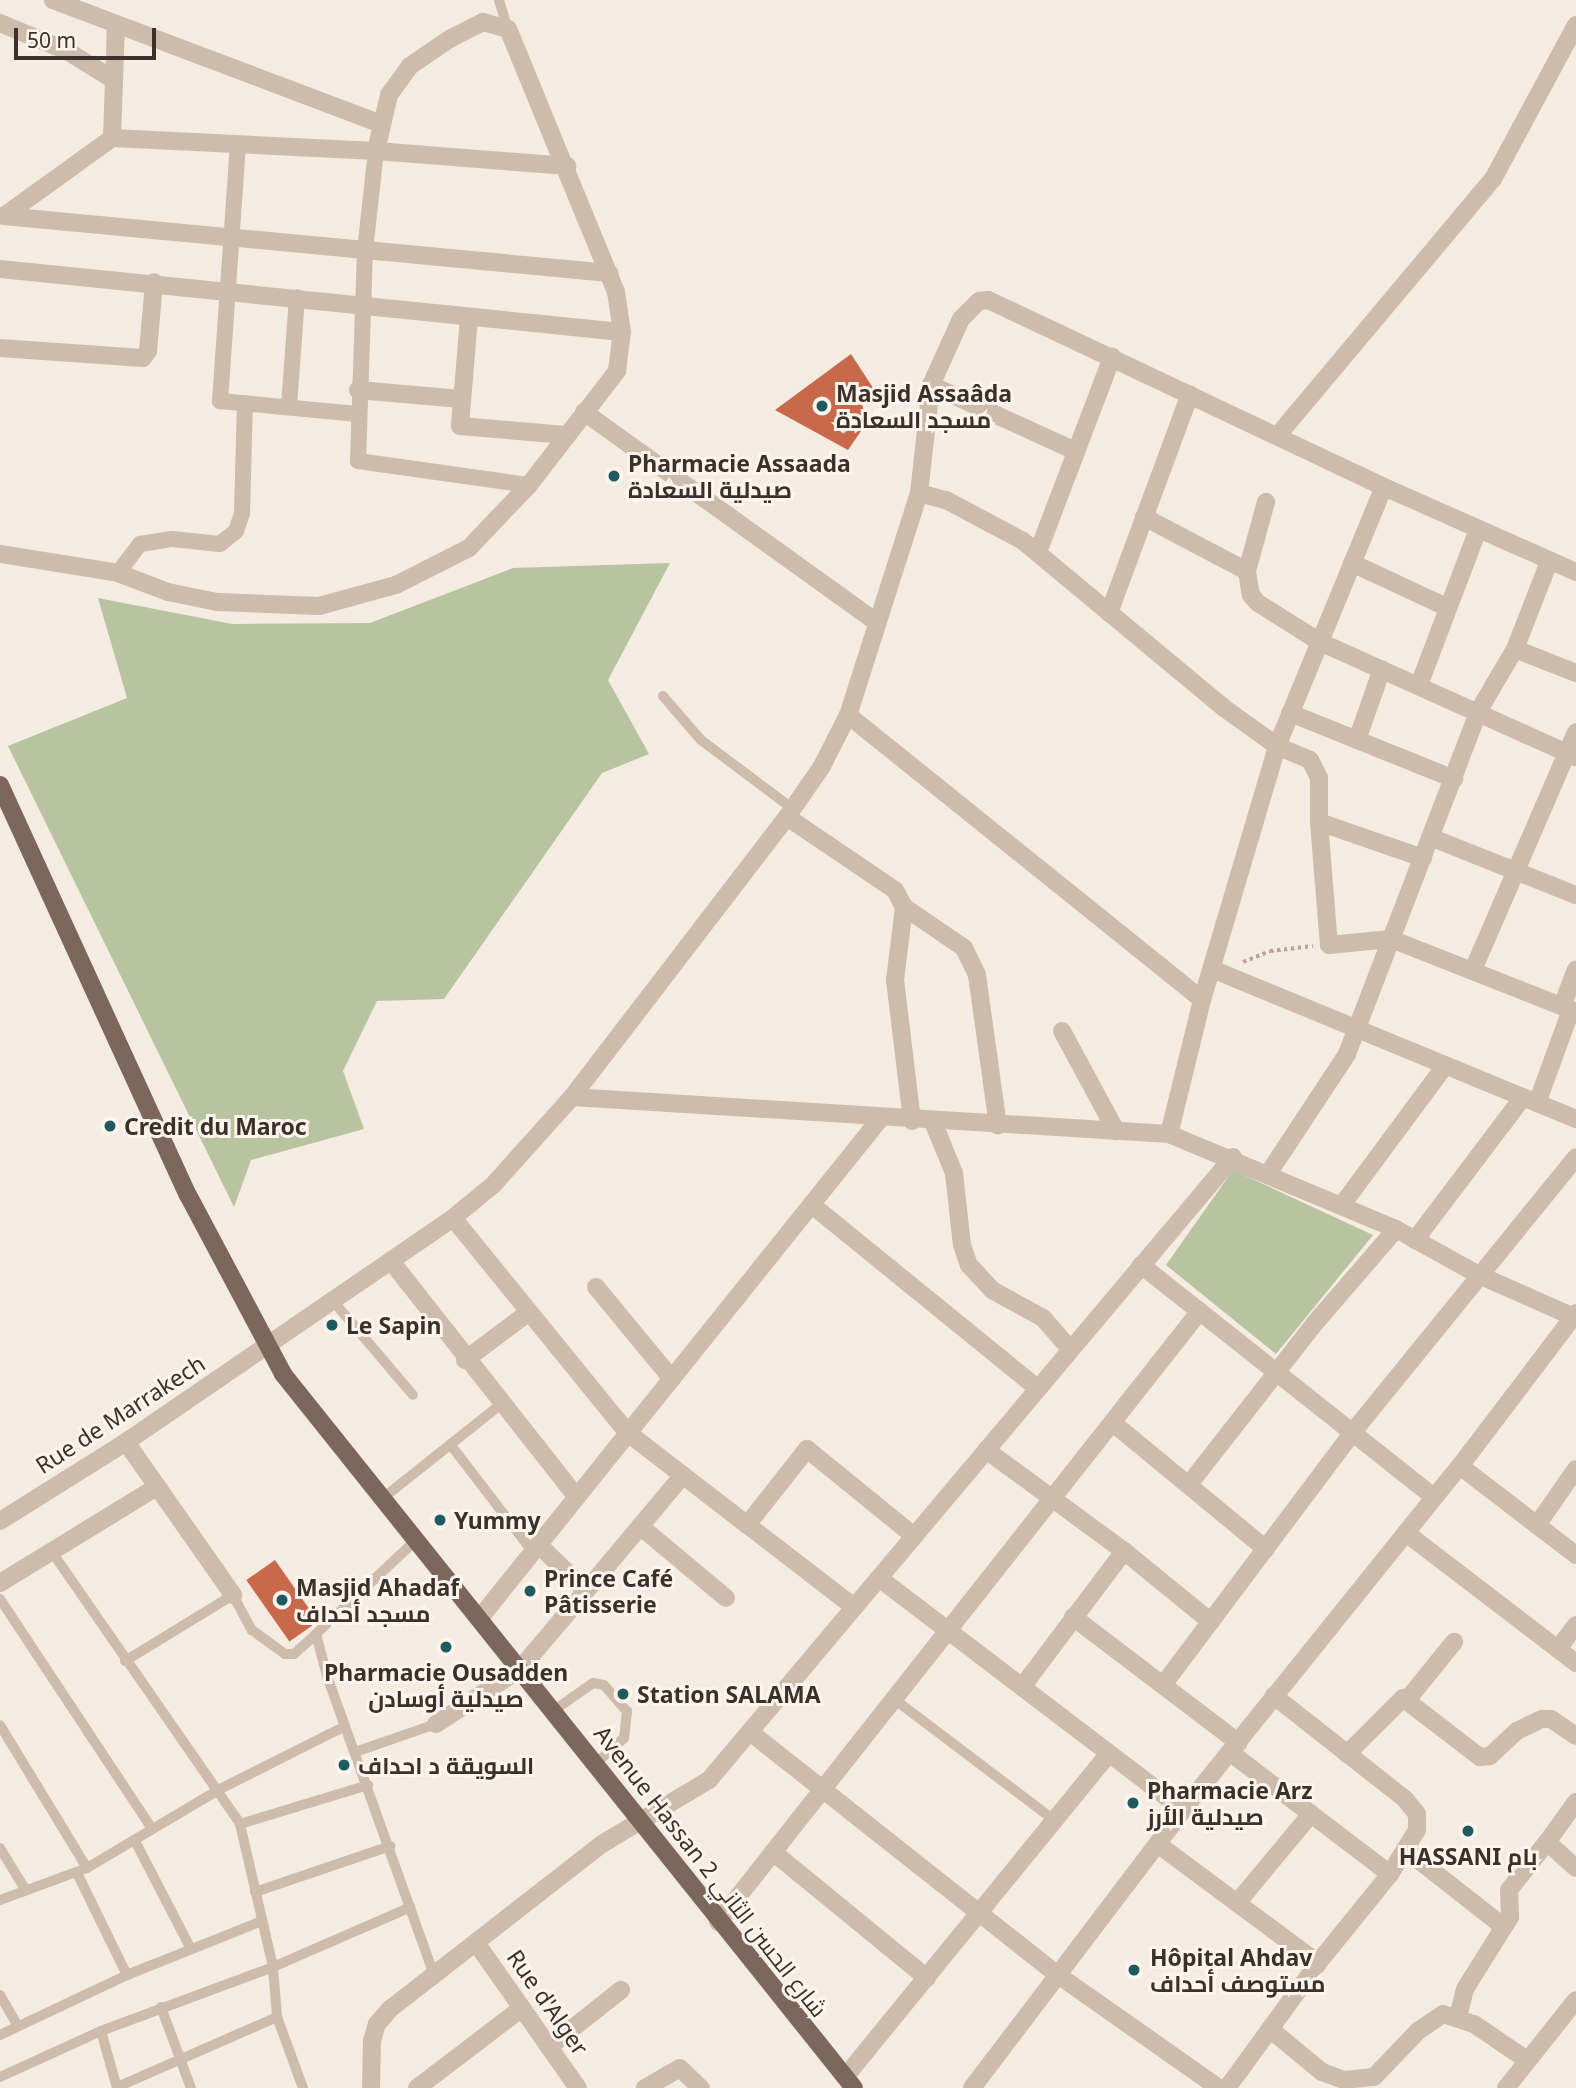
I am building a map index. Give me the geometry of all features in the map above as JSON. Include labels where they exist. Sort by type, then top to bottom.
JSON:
[{"type":"main road","name":"Avenue Hassan 2 شارع الحسن الثاني","points":[[0,785],[188,1195],[265,1345],[416,1540],[642,1821],[718,1922],[849,2083]]},
{"type":"street","points":[[53,0],[379,123]]},
{"type":"street","points":[[0,554],[118,573],[167,592],[217,602],[319,606],[396,585],[469,548],[529,485],[617,371],[622,332],[609,273],[567,166],[508,29],[484,22],[451,38],[410,66],[389,95],[379,123],[365,250],[357,414],[358,461],[529,485]]},
{"type":"street","points":[[0,23],[67,51],[114,80]]},
{"type":"street","points":[[112,138],[116,25]]},
{"type":"street","points":[[1278,435],[1493,178],[1576,25]]},
{"type":"street","points":[[2,218],[112,138],[376,151],[567,166]]},
{"type":"street","points":[[239,144],[220,401],[357,414]]},
{"type":"street","points":[[2,218],[609,273]]},
{"type":"street","points":[[0,268],[227,289],[622,332]]},
{"type":"street","points":[[0,348],[143,358],[148,351],[154,282]]},
{"type":"street","points":[[289,406],[297,297]]},
{"type":"street","name":"Rue de Marrakech","points":[[2,1515],[126,1442],[453,1218],[493,1185],[572,1097],[790,813],[822,766],[848,715],[875,621],[919,493],[931,385],[961,319],[972,306],[988,300],[1112,357]]},
{"type":"street","points":[[469,317],[459,421],[465,428],[566,435]]},
{"type":"street","points":[[1038,552],[1112,357],[1384,487],[1576,572]]},
{"type":"street","points":[[931,385],[1075,451]]},
{"type":"street","points":[[358,390],[461,399]]},
{"type":"street","points":[[1109,612],[1190,394]]},
{"type":"street","points":[[118,573],[140,544],[172,539],[220,544],[236,531],[242,514],[245,403]]},
{"type":"street","points":[[584,412],[875,621]]},
{"type":"street","points":[[1169,1134],[1202,1000],[1220,973],[1278,747],[1384,487]]},
{"type":"street","points":[[919,493],[995,523],[1038,552],[1224,708],[1278,747],[1314,764],[1319,778],[1319,822],[1329,946],[1391,939],[1570,1009]]},
{"type":"street","points":[[1266,502],[1247,571],[1251,595],[1258,603],[1320,642],[1571,754]]},
{"type":"street","points":[[1144,517],[1247,571]]},
{"type":"street","points":[[1419,685],[1478,530]]},
{"type":"street","points":[[1268,1174],[1347,1054],[1478,712],[1515,649],[1549,562]]},
{"type":"street","points":[[1352,563],[1448,608]]},
{"type":"street","points":[[1515,649],[1576,673]]},
{"type":"street","points":[[1357,740],[1382,669]]},
{"type":"street","points":[[1290,713],[1454,779]]},
{"type":"street","points":[[848,715],[1202,1000]]},
{"type":"street","points":[[1473,970],[1515,871],[1571,754],[1576,732]]},
{"type":"street","points":[[790,813],[895,890],[904,907],[964,948],[977,975],[998,1126]]},
{"type":"street","points":[[1319,822],[1423,858]]},
{"type":"street","points":[[1430,837],[1576,895]]},
{"type":"street","points":[[904,907],[895,980],[912,1121]]},
{"type":"street","points":[[1415,1240],[1530,1100],[1570,1009],[1576,970]]},
{"type":"street","points":[[1220,973],[1356,1032],[1576,1119]]},
{"type":"street","points":[[1062,1031],[1116,1131]]},
{"type":"street","points":[[1342,1205],[1445,1066]]},
{"type":"street","points":[[572,1097],[912,1121],[1169,1134],[1233,1157],[1396,1229],[1479,1275],[1575,1316],[1460,1466],[1183,1810],[972,2088]]},
{"type":"street","points":[[479,1619],[880,1119]]},
{"type":"street","points":[[933,1122],[954,1173],[962,1245],[969,1265],[992,1290],[1042,1318],[1070,1349]]},
{"type":"street","points":[[371,2088],[372,2041],[377,2024],[602,1844],[709,1780],[1233,1157]]},
{"type":"street","points":[[1163,1685],[1352,1433],[1576,1157]]},
{"type":"street","points":[[812,1205],[1037,1388]]},
{"type":"street","points":[[453,1218],[628,1433],[854,1607]]},
{"type":"street","points":[[1190,1483],[1276,1372],[1396,1229]]},
{"type":"street","points":[[391,1261],[466,1360],[577,1497]]},
{"type":"street","points":[[1141,1265],[1434,1497]]},
{"type":"street","points":[[596,1287],[672,1379]]},
{"type":"street","points":[[718,1922],[1200,1311]]},
{"type":"street","points":[[466,1360],[529,1312]]},
{"type":"street","points":[[1113,1423],[1190,1483],[1266,1549]]},
{"type":"street","points":[[126,1442],[155,1488],[233,1595]]},
{"type":"street","points":[[747,1525],[807,1449],[914,1536]]},
{"type":"street","points":[[986,1450],[1124,1551],[1211,1622]]},
{"type":"street","points":[[1460,1466],[1576,1555]]},
{"type":"street","points":[[1537,1525],[1576,1469]]},
{"type":"street","points":[[436,1724],[520,1670],[683,1475]]},
{"type":"street","points":[[0,1583],[155,1488]]},
{"type":"street","points":[[640,1526],[726,1598]]},
{"type":"street","points":[[1406,1533],[1576,1663]]},
{"type":"street","points":[[536,1548],[586,1591]]},
{"type":"street","points":[[1022,1687],[1124,1551]]},
{"type":"street","points":[[878,1578],[1183,1810]]},
{"type":"street","points":[[1073,1617],[1163,1685],[1311,1814],[1390,1874]]},
{"type":"street","points":[[1558,1649],[1576,1625]]},
{"type":"street","points":[[1407,1700],[1454,1642]]},
{"type":"street","points":[[1227,2088],[1318,1963],[1407,1851],[1417,1830],[1414,1808],[1274,1696]]},
{"type":"street","points":[[1347,1754],[1400,1699],[1407,1700],[1480,1757],[1490,1756],[1517,1731],[1542,1719],[1551,1719],[1576,1736]]},
{"type":"street","points":[[750,1732],[1058,1975],[1219,2088]]},
{"type":"street","points":[[849,2083],[927,1978],[1108,1755]]},
{"type":"street","points":[[1458,2017],[1465,1989],[1510,1917],[1509,1890],[1576,1802]]},
{"type":"street","points":[[1237,1903],[1311,1814]]},
{"type":"street","points":[[1547,1842],[1576,1867]]},
{"type":"street","points":[[1159,1845],[1318,1963]]},
{"type":"street","points":[[1407,1851],[1504,1927]]},
{"type":"street","points":[[773,1852],[927,1978]]},
{"type":"street","name":"Rue d'Alger","points":[[477,1944],[578,2088]]},
{"type":"street","points":[[549,2047],[621,1990]]},
{"type":"street","points":[[1506,2088],[1576,2000]]},
{"type":"street","points":[[417,2088],[522,2008]]},
{"type":"street","points":[[1270,2029],[1322,2072],[1361,2080],[1374,2077],[1429,2021],[1443,2014],[1458,2017],[1527,2060]]},
{"type":"street","points":[[645,2088],[680,2068],[701,2088]]},
{"type":"lane","points":[[499,0],[508,29]]},
{"type":"lane","points":[[663,696],[701,740],[790,813]]},
{"type":"lane","points":[[332,1301],[413,1395]]},
{"type":"lane","points":[[383,1498],[501,1404]]},
{"type":"lane","points":[[450,1444],[536,1548]]},
{"type":"lane","points":[[125,1661],[233,1595],[252,1630],[285,1654],[294,1654],[416,1540]]},
{"type":"lane","points":[[52,1552],[200,1769],[220,1788],[240,1824],[273,1967],[277,2017],[303,2088]]},
{"type":"lane","points":[[0,1599],[152,1829]]},
{"type":"lane","points":[[316,1634],[345,1726],[435,1975]]},
{"type":"lane","points":[[553,1711],[593,1683],[604,1685],[627,1711],[624,1738],[595,1764]]},
{"type":"lane","points":[[894,1699],[1054,1820]]},
{"type":"lane","points":[[355,1752],[436,1724]]},
{"type":"lane","points":[[0,1725],[82,1871],[127,1975]]},
{"type":"lane","points":[[0,1899],[82,1871],[220,1788],[345,1726]]},
{"type":"lane","points":[[240,1824],[368,1785]]},
{"type":"lane","points":[[135,1841],[191,1949]]},
{"type":"lane","points":[[255,1892],[390,1846]]},
{"type":"lane","points":[[0,1848],[25,1889]]},
{"type":"lane","points":[[0,2077],[101,2031],[273,1967],[411,1907]]},
{"type":"lane","points":[[0,2035],[127,1975],[262,1921]]},
{"type":"lane","points":[[0,1995],[18,2026]]},
{"type":"lane","points":[[161,2007],[191,2088]]},
{"type":"lane","points":[[101,2031],[117,2087],[277,2017]]},
{"type":"path","points":[[1220,973],[1270,951],[1329,946]]},
{"type":"green space","points":[[670,563],[608,680],[649,754],[602,773],[444,999],[377,1001],[343,1071],[364,1129],[251,1160],[234,1207],[8,746],[127,698],[98,598],[232,624],[370,623],[513,568]]},
{"type":"green space","points":[[1233,1170],[1373,1235],[1276,1354],[1166,1265]]},
{"type":"building","name":"Masjid Assaâda مسجد السعادة","points":[[851,354],[877,394],[861,402],[868,421],[848,450],[775,410]]},
{"type":"building","name":"Masjid Ahadaf مسجد أحداف","points":[[275,1560],[318,1621],[289,1642],[246,1580]]},
{"type":"place","name":"Masjid Assaâda مسجد السعادة","points":[[822,406]]},
{"type":"place","name":"Pharmacie Assaada صيدلية السعادة","points":[[614,476]]},
{"type":"place","name":"Credit du Maroc","points":[[110,1126]]},
{"type":"place","name":"Le Sapin","points":[[332,1325]]},
{"type":"place","name":"Yummy","points":[[440,1520]]},
{"type":"place","name":"Prince Café Pâtisserie","points":[[530,1591]]},
{"type":"place","name":"Masjid Ahadaf مسجد أحداف","points":[[282,1600]]},
{"type":"place","name":"Pharmacie Ousadden صيدلية أوسادن","points":[[446,1647]]},
{"type":"place","name":"Station SALAMA","points":[[623,1694]]},
{"type":"place","name":"السويقة د احداف","points":[[344,1765]]},
{"type":"place","name":"Pharmacie Arz صيدلية الأرز","points":[[1133,1803]]},
{"type":"place","name":"HASSANI بام","points":[[1468,1831]]},
{"type":"place","name":"Hôpital Ahdav مستوصف أحداف","points":[[1134,1970]]}]
